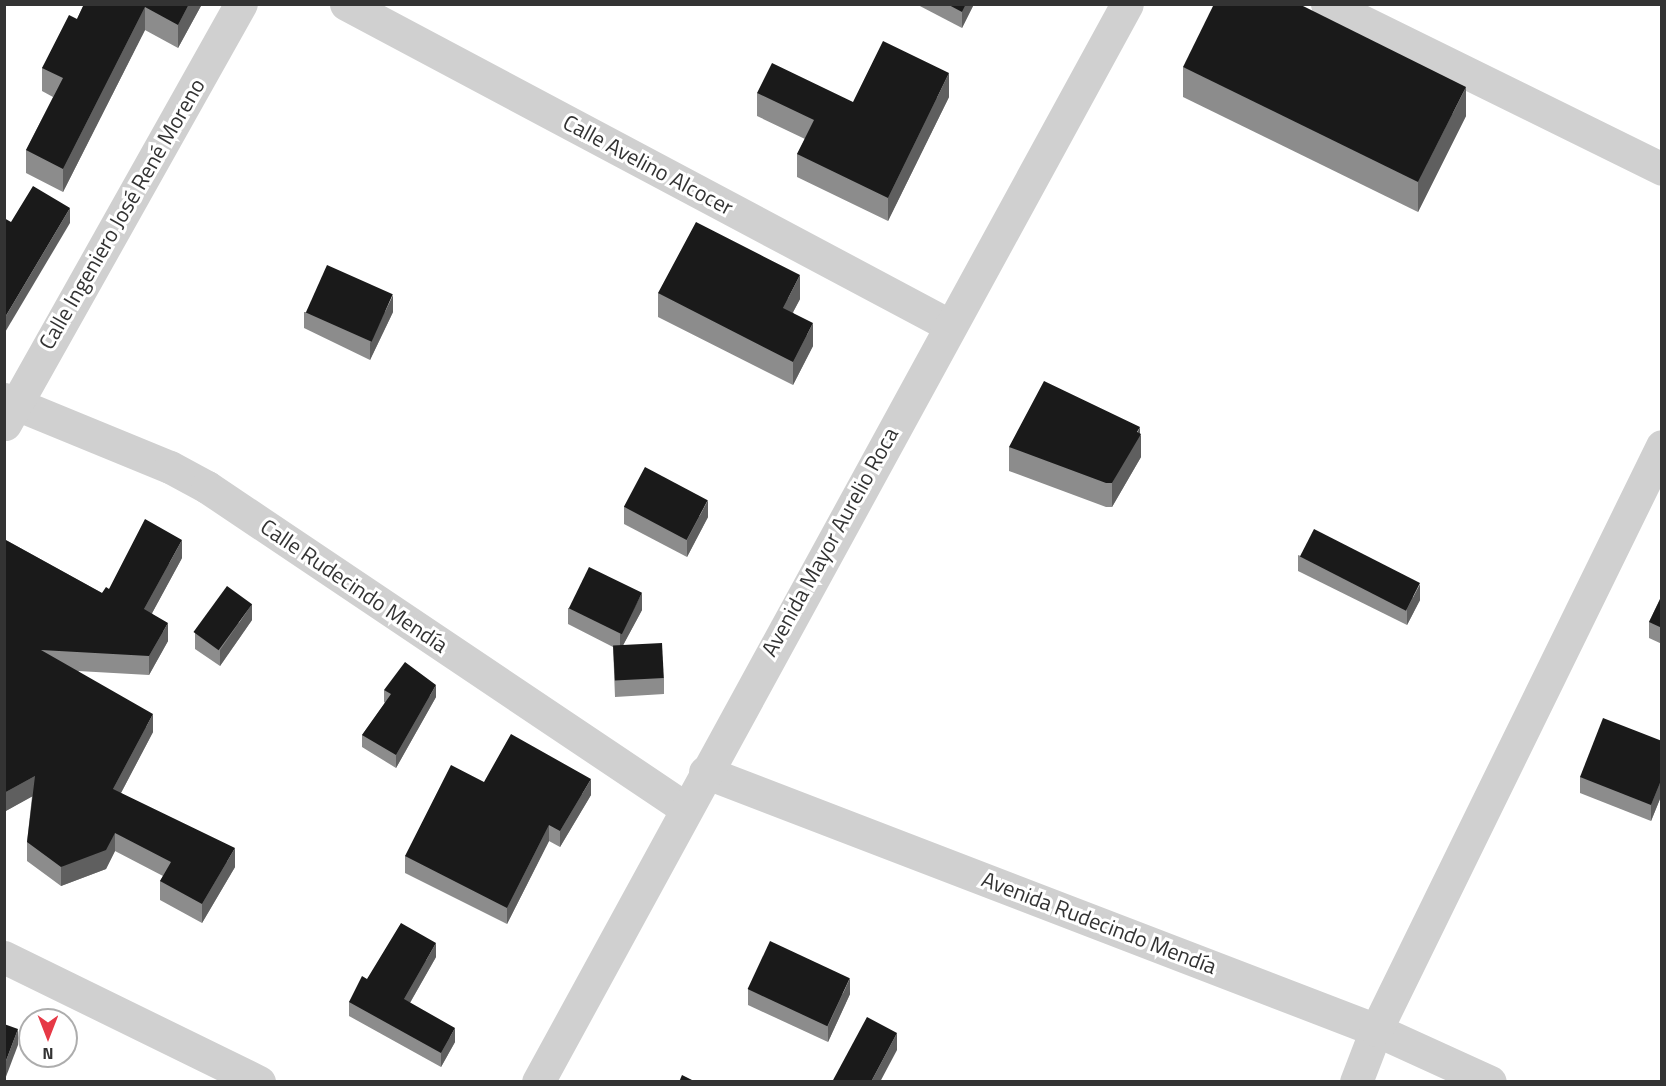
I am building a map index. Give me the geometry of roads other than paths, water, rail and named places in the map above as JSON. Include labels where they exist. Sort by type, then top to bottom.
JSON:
[{"type":"street","name":"Calle Ingeniero José René Moreno","points":[[8,409],[240,4]]},
{"type":"street","name":"Calle Avelino Alcocer","points":[[346,4],[949,325]]},
{"type":"street","name":"Avenida Mayor Aurelio Roca","points":[[538,1082],[685,808],[1126,4]]},
{"type":"street","points":[[1327,4],[1662,169]]},
{"type":"street","name":"Calle Rudecindo Mendía","points":[[8,409],[170,467],[207,487],[685,808]]},
{"type":"street","points":[[1356,1082],[1376,1030],[1662,446]]},
{"type":"street","name":"Avenida Rudecindo Mendía","points":[[705,772],[1376,1030],[1490,1082]]},
{"type":"street","points":[[4,957],[259,1082]]}]
